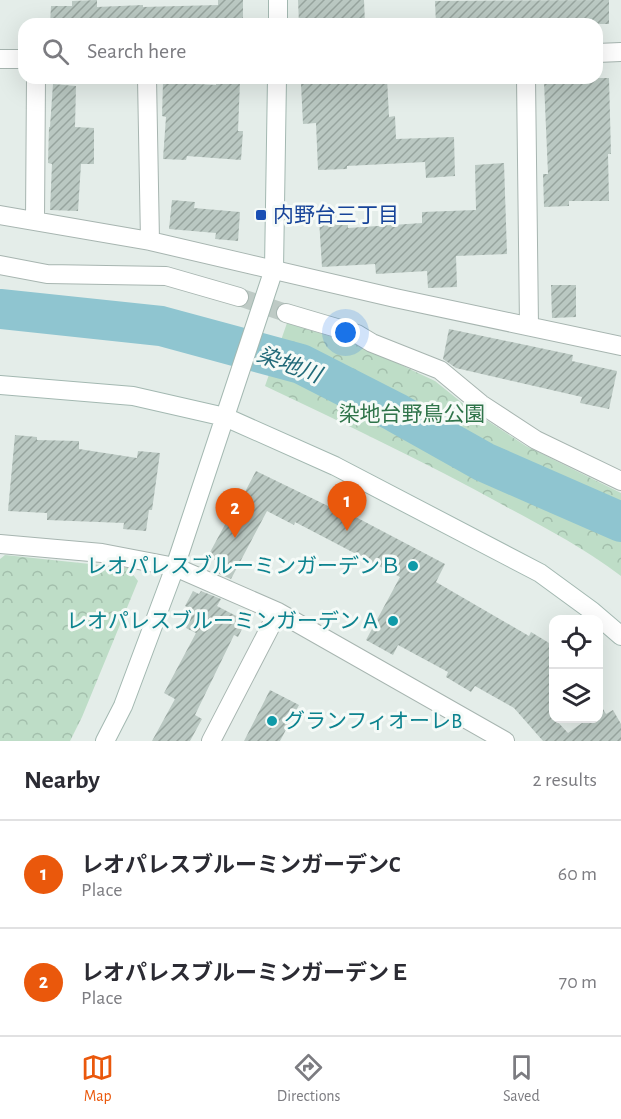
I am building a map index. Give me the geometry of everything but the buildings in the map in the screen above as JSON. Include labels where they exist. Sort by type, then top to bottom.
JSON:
[{"type":"street","points":[[278,0],[278,18]]},
{"type":"street","points":[[603,52],[621,52]]},
{"type":"street","points":[[0,59],[18,59]]},
{"type":"street","points":[[35,220],[36,84]]},
{"type":"street","points":[[147,84],[150,241]]},
{"type":"street","points":[[105,741],[123,706],[175,567],[274,269],[278,84]]},
{"type":"street","points":[[526,84],[529,326]]},
{"type":"street","points":[[0,215],[150,241],[395,298],[621,346]]},
{"type":"street","points":[[0,265],[47,274],[166,276],[239,297]]},
{"type":"street","points":[[286,313],[357,334],[372,343],[440,370],[481,404],[536,440],[621,481]]},
{"type":"street","points":[[0,385],[133,396],[225,417],[334,466],[540,573],[592,610],[621,636]]},
{"type":"street","points":[[0,544],[102,553],[175,567],[278,612],[505,741]]},
{"type":"street","points":[[217,739],[278,612]]},
{"type":"green space","name":"染地台野鳥公園","points":[[287,323],[361,346],[435,381],[471,410],[526,446],[621,493],[621,576],[564,538],[474,489],[265,386]]},
{"type":"green space","points":[[5,555],[128,568],[138,581],[70,741],[0,741],[0,559]]},
{"type":"waterway","name":"染地川","points":[[0,309],[161,326],[301,364],[395,412],[484,462],[621,522]]},
{"type":"tunnel","points":[[239,297],[286,313]]},
{"type":"place","name":"内野台三丁目","points":[[261,215]]},
{"type":"place","name":"レオパレスブルーミンガーデンC","points":[[347,531]]},
{"type":"place","name":"レオパレスブルーミンガーデンＥ","points":[[235,538]]},
{"type":"place","name":"レオパレスブルーミンガーデンＢ","points":[[413,566]]},
{"type":"place","name":"レオパレスブルーミンガーデンＡ","points":[[393,621]]},
{"type":"place","name":"グランフィオーレB","points":[[272,721]]}]
